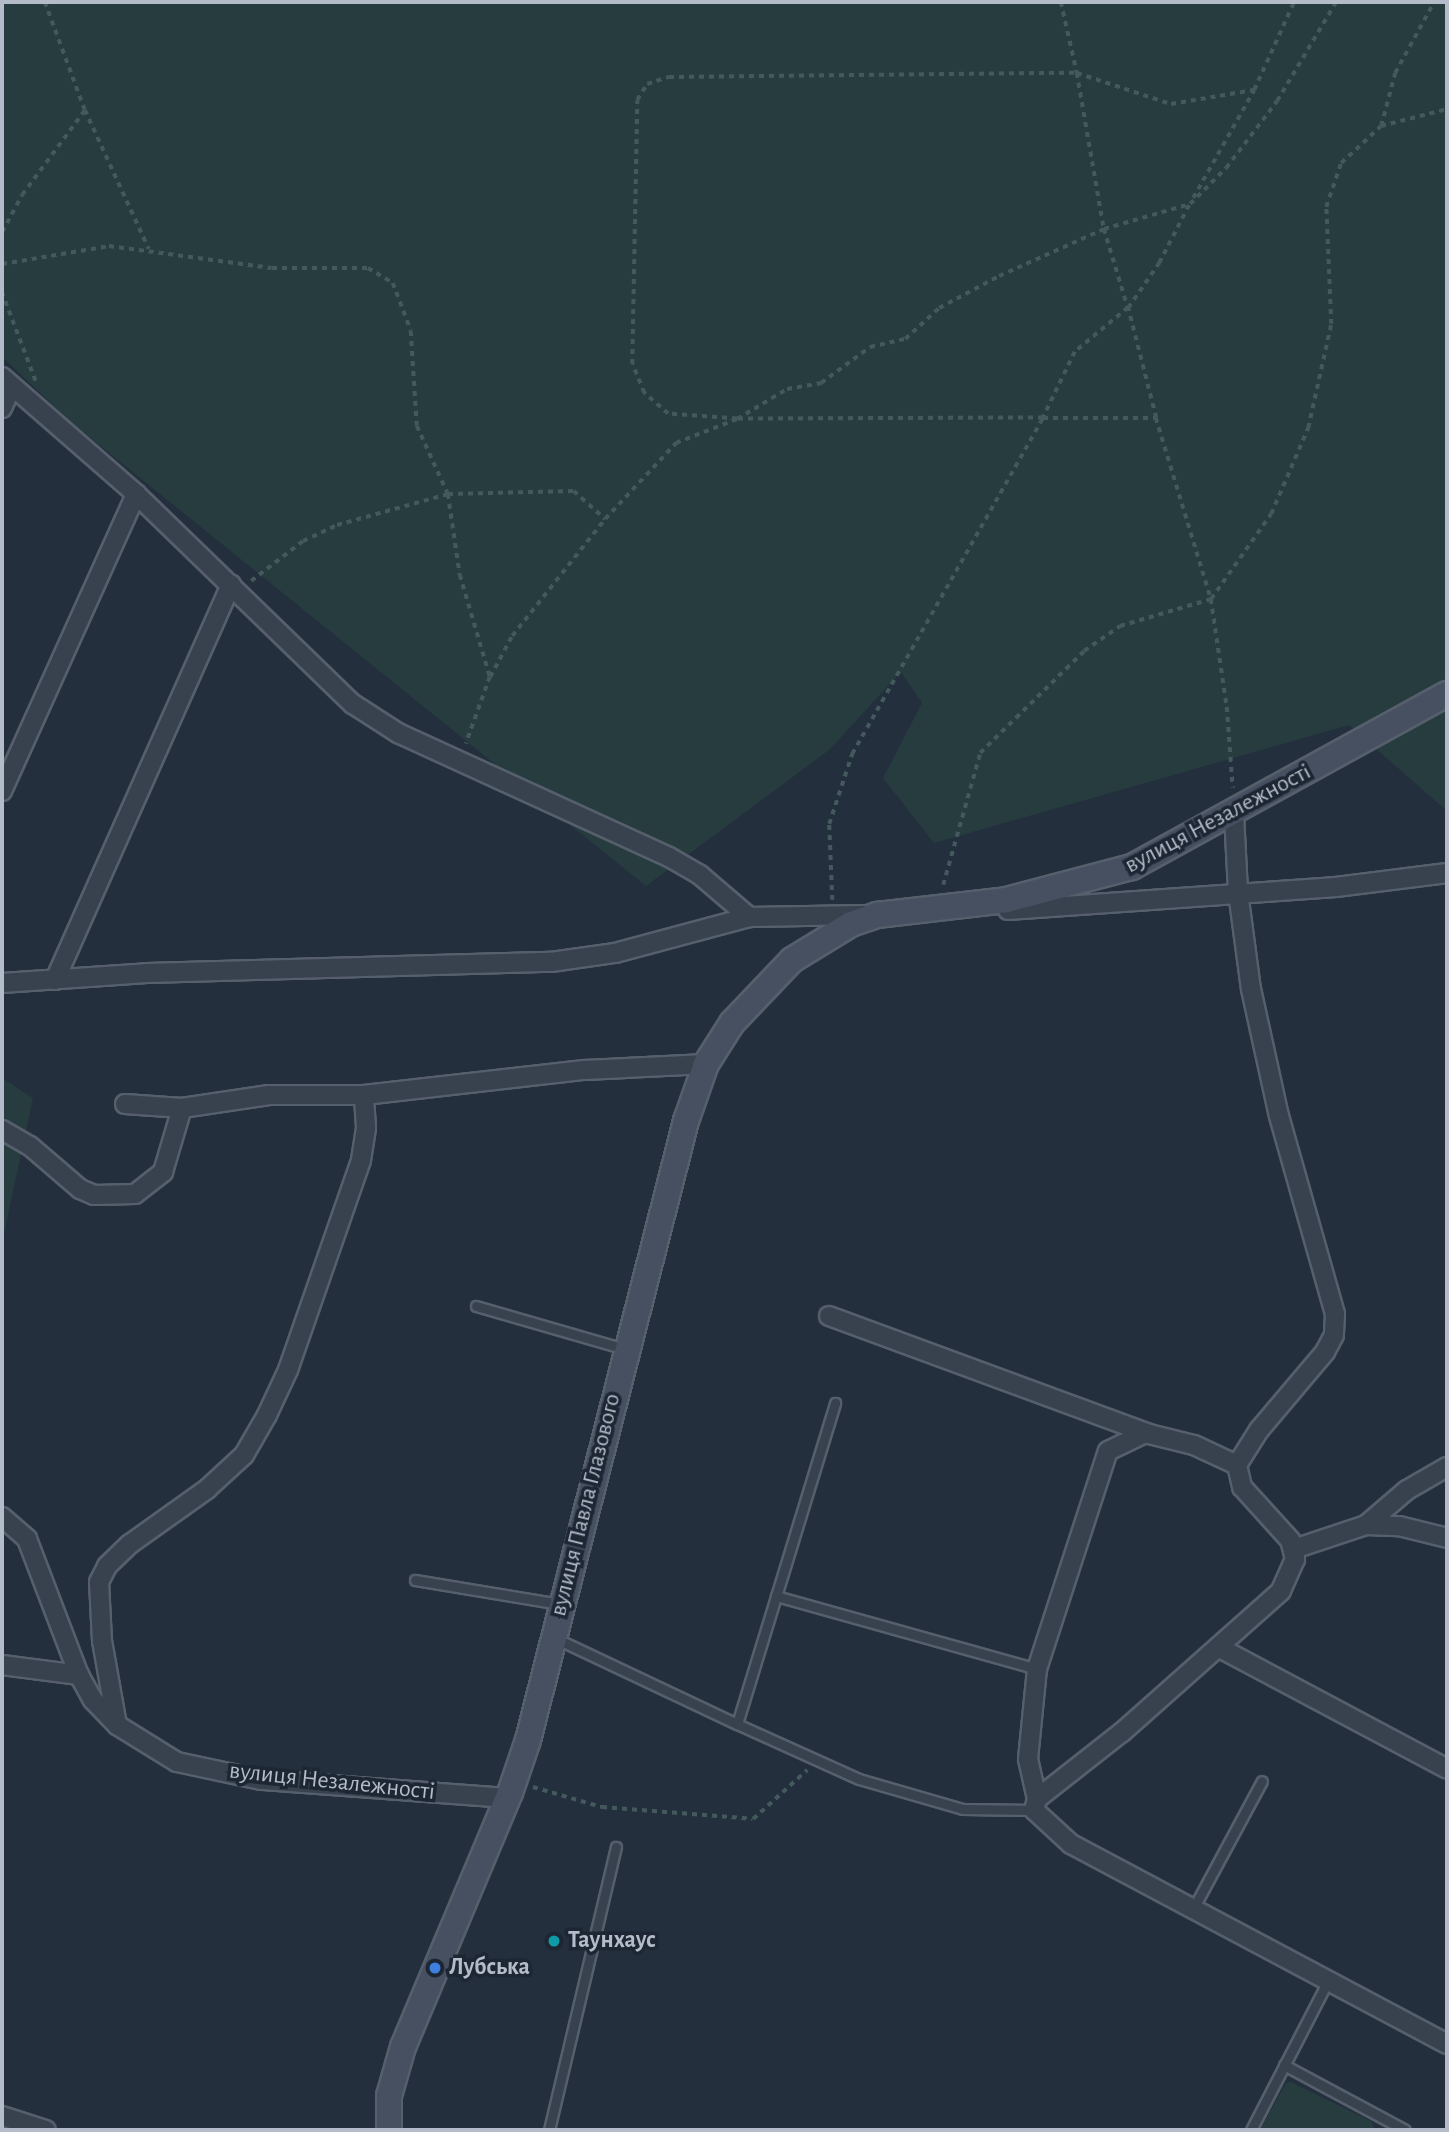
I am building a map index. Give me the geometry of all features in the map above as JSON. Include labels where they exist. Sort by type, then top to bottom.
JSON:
[{"type":"main road","name":"вулиця Незалежності","points":[[842,920],[1006,900],[1112,874],[1234,815],[1447,694]]},
{"type":"main road","name":"вулиця Павла Глазового","points":[[389,2096],[403,2047],[511,1790],[554,1637],[678,1148],[706,1064],[732,1023],[770,978],[842,920]]},
{"type":"main road","points":[[389,2096],[389,2130]]},
{"type":"street","points":[[7,381],[136,494],[353,704],[398,733],[669,857],[700,875],[749,918]]},
{"type":"street","points":[[2,408],[7,381]]},
{"type":"street","points":[[2,791],[136,494]]},
{"type":"street","points":[[55,980],[235,588]]},
{"type":"street","points":[[1035,1805],[1282,1591],[1291,1576],[1294,1549],[1242,1487],[1237,1465],[1259,1430],[1325,1352],[1334,1335],[1335,1314],[1279,1116],[1251,989],[1238,891],[1234,815]]},
{"type":"street","points":[[1008,910],[1238,891],[1336,887],[1447,873]]},
{"type":"street","points":[[2,983],[146,973],[551,962],[615,953],[749,918],[842,920]]},
{"type":"street","points":[[125,1104],[182,1108],[269,1095],[364,1095],[585,1070],[706,1064]]},
{"type":"street","points":[[117,1725],[102,1641],[99,1582],[107,1566],[130,1544],[207,1489],[244,1455],[267,1415],[288,1370],[361,1160],[366,1127],[364,1095]]},
{"type":"street","points":[[2,1130],[30,1146],[79,1189],[104,1196],[135,1194],[152,1185],[163,1172],[182,1108]]},
{"type":"street","points":[[829,1316],[1149,1434],[1194,1445],[1237,1465]]},
{"type":"street","points":[[1149,1434],[1108,1451],[1037,1669],[1028,1759],[1035,1805],[1071,1844],[1447,2044]]},
{"type":"street","points":[[1366,1525],[1407,1490],[1447,1466]]},
{"type":"street","name":"вулиця Незалежності","points":[[2,1517],[27,1539],[79,1675],[93,1700],[117,1725],[177,1762],[262,1780],[511,1790]]},
{"type":"street","points":[[1294,1549],[1366,1525],[1399,1526],[1447,1538]]},
{"type":"street","points":[[1218,1647],[1447,1769]]},
{"type":"street","points":[[2,1665],[79,1675]]},
{"type":"street","name":"вулиця Павла Глазового","points":[[376,2130],[389,2096]]},
{"type":"street","points":[[2,2116],[46,2130]]},
{"type":"lane","points":[[476,1306],[625,1349]]},
{"type":"lane","points":[[737,1724],[835,1403]]},
{"type":"lane","points":[[415,1580],[562,1605]]},
{"type":"lane","points":[[776,1596],[1037,1669]]},
{"type":"lane","points":[[554,1637],[859,1779],[963,1810],[1035,1805]]},
{"type":"lane","points":[[1193,1909],[1262,1781]]},
{"type":"lane","points":[[549,2130],[616,1847]]},
{"type":"lane","points":[[1251,2130],[1328,1981]]},
{"type":"lane","points":[[1284,2065],[1389,2127],[1405,2130]]},
{"type":"path","points":[[45,2],[85,110],[149,249]]},
{"type":"path","points":[[1061,2],[1077,73],[1104,229],[1128,308],[1156,418],[1211,599],[1227,707],[1234,815]]},
{"type":"path","points":[[842,920],[829,824],[852,754],[1043,418],[1075,352],[1128,308],[1159,263],[1189,204],[1254,90],[1294,2]]},
{"type":"path","points":[[460,762],[490,677],[512,636],[605,519],[676,443],[737,419],[787,390],[821,383],[870,347],[905,339],[939,308],[999,276],[1104,229],[1189,204],[1226,168],[1277,101],[1336,2]]},
{"type":"path","points":[[1381,126],[1395,73],[1434,2]]},
{"type":"path","points":[[1156,418],[737,419],[668,414],[644,393],[632,364],[637,100],[647,84],[669,77],[1077,73],[1171,104],[1254,90]]},
{"type":"path","points":[[2,232],[22,195],[85,110]]},
{"type":"path","points":[[936,907],[981,753],[1084,651],[1119,626],[1211,599],[1271,514],[1308,428],[1331,324],[1326,207],[1341,163],[1381,126],[1447,110]]},
{"type":"path","points":[[2,264],[109,246],[149,249],[224,263],[272,268],[351,266],[383,273],[402,301],[415,361],[417,426],[448,494],[460,575],[490,677]]},
{"type":"path","points":[[2,292],[50,418]]},
{"type":"path","points":[[235,588],[303,541],[402,503],[448,494],[575,491],[605,519]]},
{"type":"path","points":[[511,1790],[602,1807],[753,1819],[818,1760]]},
{"type":"green space","points":[[2,2],[1447,2],[1447,811],[1349,725],[934,843],[883,778],[922,703],[901,672],[829,750],[646,886],[72,423],[2,357]]},
{"type":"green space","points":[[2,1078],[33,1098],[2,1243]]},
{"type":"green space","points":[[1291,2082],[1371,2121],[1375,2130],[1260,2130],[1286,2083]]},
{"type":"place","name":"Таунхаус","points":[[554,1941]]},
{"type":"place","name":"Лубська","points":[[435,1968]]}]
